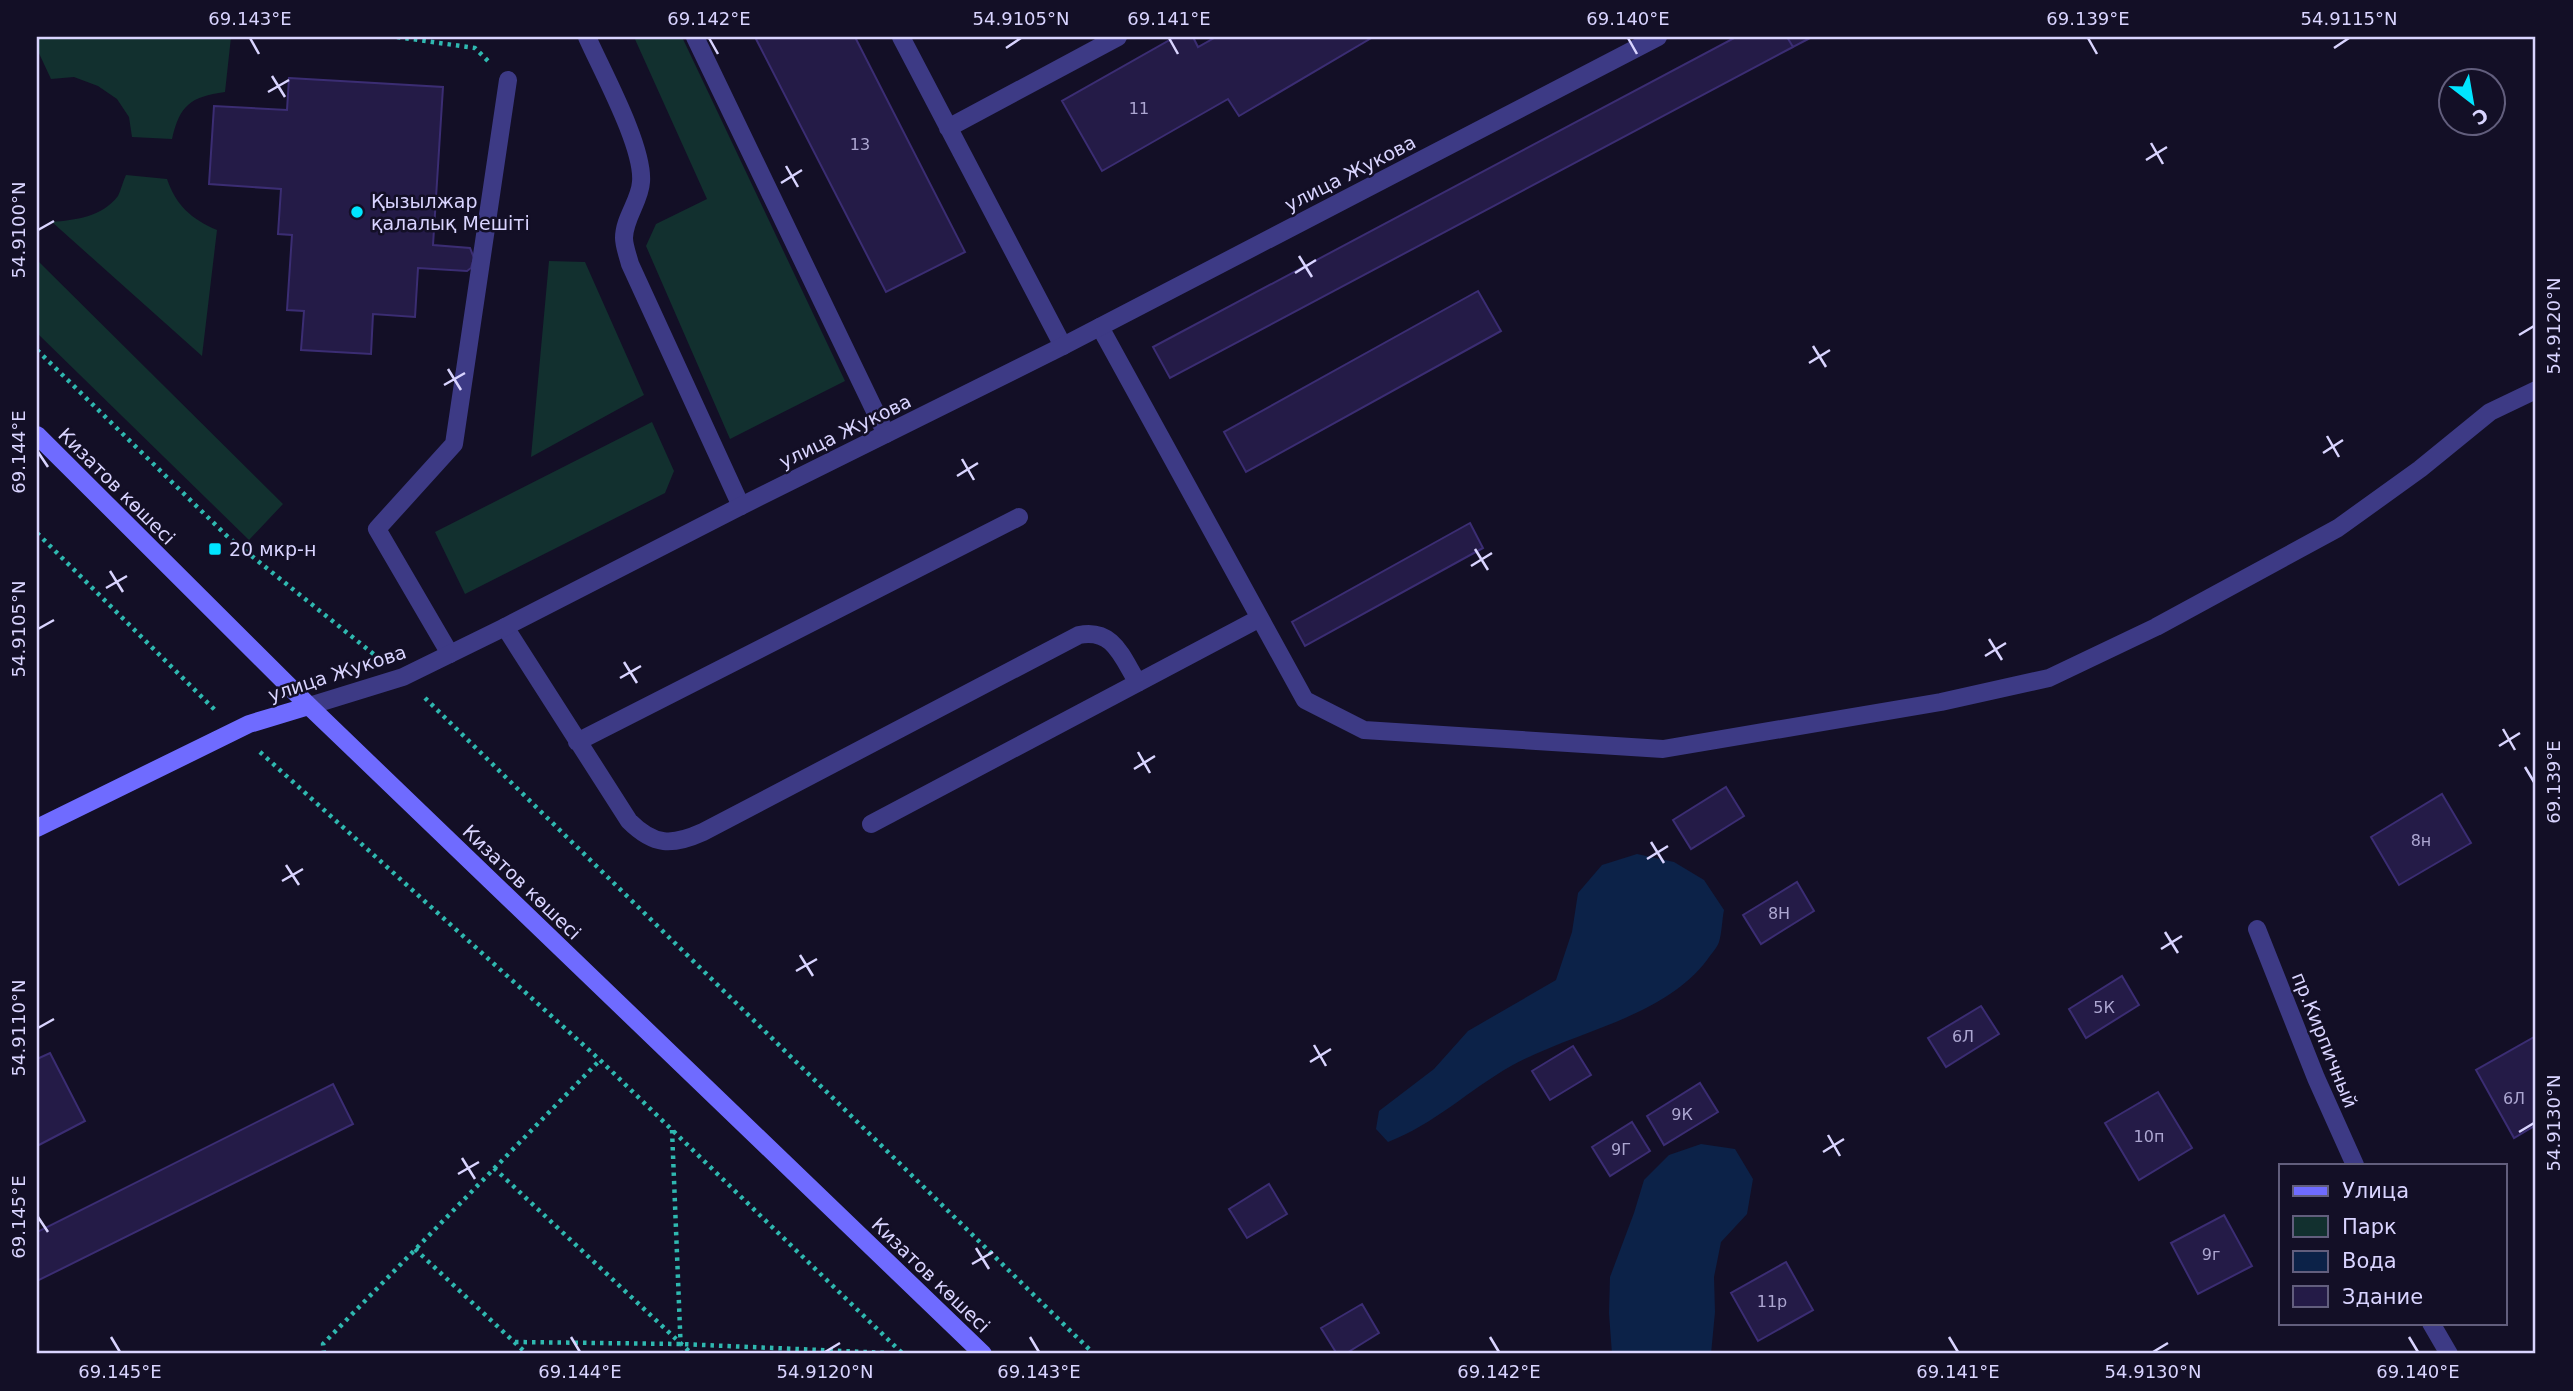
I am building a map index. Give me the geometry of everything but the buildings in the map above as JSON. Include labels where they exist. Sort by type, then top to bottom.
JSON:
[{"type":"main road","name":"Кизатов көшесі","points":[[37,435],[309,706],[983,1354]]},
{"type":"main road","name":"улица Жукова","points":[[37,828],[236,730],[309,706]]},
{"type":"street","points":[[587,37],[633,139],[640,163],[642,183],[627,221],[624,238],[630,264],[741,506]]},
{"type":"street","points":[[695,37],[886,434]]},
{"type":"street","points":[[901,37],[1063,346]]},
{"type":"street","points":[[948,128],[1118,37]]},
{"type":"street","name":"улица Жукова","points":[[309,706],[403,677],[505,627],[1063,346],[1658,37]]},
{"type":"street","points":[[450,654],[377,529],[454,444],[508,80]]},
{"type":"street","points":[[1100,327],[1305,700],[1364,730],[1663,748],[1941,702],[2049,678],[2156,627],[2338,528],[2420,469],[2490,412],[2536,390]]},
{"type":"street","points":[[577,743],[1019,517]]},
{"type":"street","points":[[871,824],[1260,618]]},
{"type":"street","points":[[505,627],[629,821],[641,833],[655,841],[687,839],[703,832],[1079,635],[1093,632],[1104,635],[1112,642],[1139,683]]},
{"type":"street","name":"пр.Кирпичный","points":[[2257,929],[2316,1079],[2355,1164]]},
{"type":"street","points":[[2432,1324],[2449,1354]]},
{"type":"path","points":[[397,37],[475,48],[508,80]]},
{"type":"path","points":[[37,350],[228,537],[403,677],[1094,1354]]},
{"type":"path","points":[[37,533],[236,730],[600,1059],[902,1354]]},
{"type":"path","points":[[324,1354],[323,1344],[600,1059]]},
{"type":"path","points":[[671,1129],[681,1354]]},
{"type":"path","points":[[494,1168],[692,1354]]},
{"type":"path","points":[[415,1249],[527,1354]]},
{"type":"path","points":[[515,1342],[681,1344],[889,1353],[888,1340]]},
{"type":"green space","points":[[37,37],[231,37],[225,92],[203,97],[188,105],[179,118],[172,139],[132,137],[129,117],[117,99],[98,86],[74,77],[51,79],[37,49]]},
{"type":"green space","points":[[634,37],[682,37],[845,381],[730,439],[646,246],[656,224],[707,199]]},
{"type":"green space","points":[[126,175],[167,179],[180,204],[199,221],[217,230],[202,356],[52,222],[79,218],[104,209],[118,196]]},
{"type":"green space","points":[[37,260],[283,504],[249,540],[37,333]]},
{"type":"green space","points":[[549,261],[585,262],[644,395],[531,457]]},
{"type":"green space","points":[[652,422],[674,471],[665,493],[465,594],[435,532]]},
{"type":"water","points":[[1637,854],[1674,862],[1704,880],[1724,910],[1719,942],[1707,960],[1688,980],[1666,997],[1616,1022],[1511,1066],[1436,1117],[1388,1142],[1376,1129],[1379,1111],[1434,1069],[1468,1031],[1556,980],[1572,932],[1578,893],[1602,865]]},
{"type":"water","points":[[1701,1144],[1735,1149],[1753,1179],[1747,1214],[1721,1242],[1714,1277],[1715,1312],[1711,1354],[1612,1354],[1610,1277],[1644,1180],[1669,1155]]},
{"type":"place","name":"Қызылжар қалалық Мешіті","points":[[357,212]]},
{"type":"place","name":"20 мкр-н","points":[[215,549]]}]
